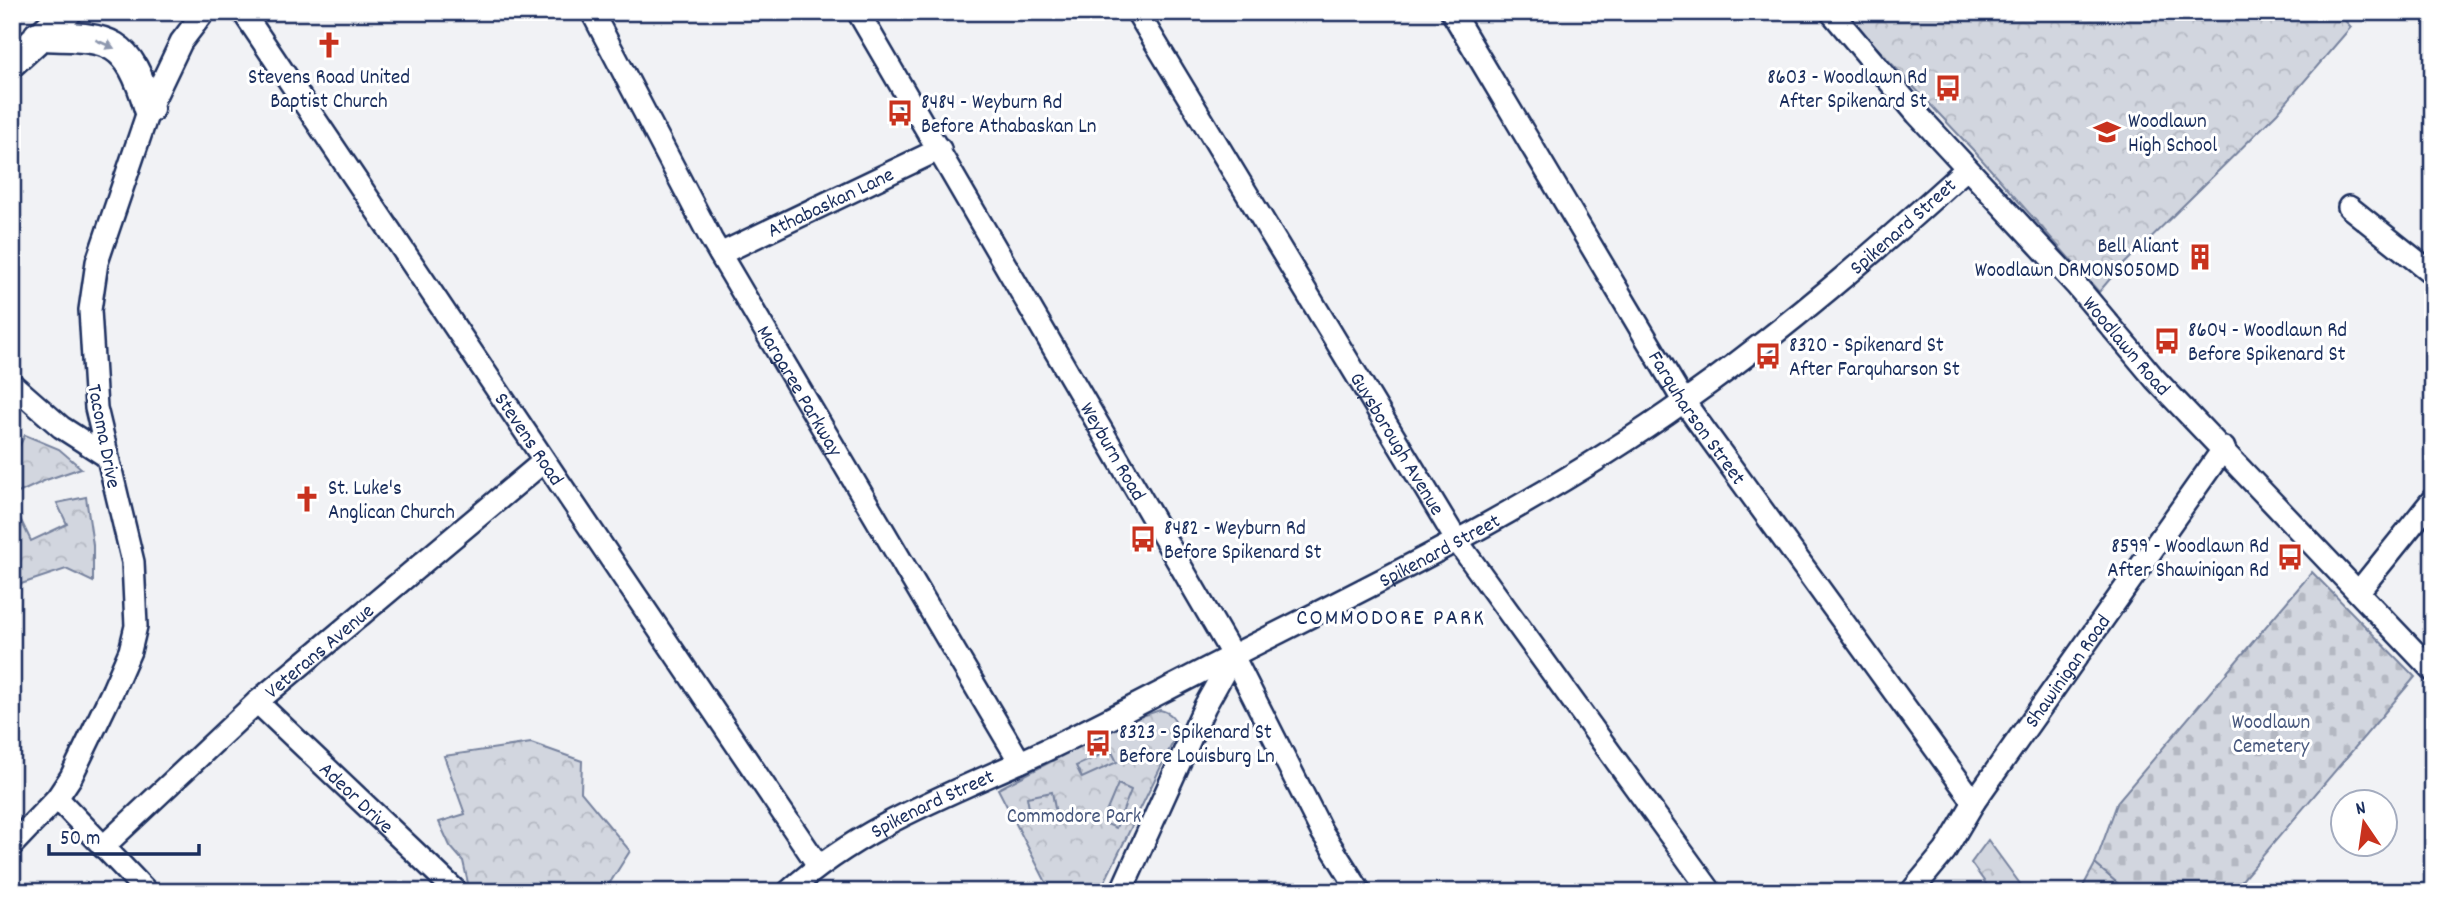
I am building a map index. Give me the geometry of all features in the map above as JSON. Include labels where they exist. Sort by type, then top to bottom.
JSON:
[{"type":"main road","points":[[12,62],[67,12]]},
{"type":"main road","points":[[38,36],[96,39],[118,50],[139,74],[149,108]]},
{"type":"street","name":"Tacoma Drive","points":[[12,845],[57,798],[71,777],[130,651],[136,626],[133,562],[96,408],[90,310],[97,262],[149,108],[181,42],[204,12]]},
{"type":"street","name":"Stevens Road","points":[[243,12],[478,359],[543,462],[818,865]]},
{"type":"street","name":"Margaree Parkway","points":[[592,12],[720,254],[1020,762]]},
{"type":"street","name":"Weyburn Road","points":[[858,12],[1233,656],[1322,832],[1360,892]]},
{"type":"street","name":"Guysborough Avenue","points":[[1137,12],[1457,541],[1711,892]]},
{"type":"street","name":"Farquharson Street","points":[[1451,12],[1684,402],[1974,802]]},
{"type":"street","name":"Woodlawn Road","points":[[1831,12],[1965,169],[2076,285],[2155,379],[2224,448],[2433,671]]},
{"type":"street","name":"Athabaskan Lane","points":[[720,254],[940,149]]},
{"type":"street","name":"Spikenard Street","points":[[788,892],[818,865],[858,839],[929,802],[1020,762],[1233,656],[1457,541],[1588,465],[1684,402],[1783,329],[1965,169]]},
{"type":"street","points":[[2350,207],[2433,274]]},
{"type":"street","points":[[12,384],[61,427],[106,456]]},
{"type":"street","name":"Shawinigan Road","points":[[1911,892],[1945,851],[1974,802],[2224,448]]},
{"type":"street","name":"Veterans Avenue","points":[[103,848],[257,702],[543,462]]},
{"type":"street","points":[[2359,592],[2433,499]]},
{"type":"street","points":[[1121,892],[1205,706],[1233,656]]},
{"type":"street","name":"Adeor Drive","points":[[257,702],[457,892]]},
{"type":"street","points":[[57,798],[147,892]]},
{"type":"green space","name":"Woodlawn High School","points":[[1843,12],[2337,12],[2351,27],[2277,113],[2099,292],[1975,152]]},
{"type":"green space","points":[[25,435],[59,449],[81,468],[12,496],[12,460]]},
{"type":"green space","points":[[86,497],[93,545],[93,582],[66,569],[12,587],[12,502],[31,541],[67,524],[57,503]]},
{"type":"green space","name":"Woodlawn Cemetery","points":[[2312,572],[2415,677],[2232,892],[2128,892],[2095,864],[2118,801]]},
{"type":"green space","name":"Commodore Park","points":[[1160,710],[1169,713],[1174,719],[1176,736],[1104,883],[1098,892],[1051,892],[998,789],[1136,718]]},
{"type":"green space","points":[[531,743],[582,761],[581,792],[630,851],[604,892],[508,892],[497,883],[479,892],[470,892],[463,861],[450,846],[439,822],[465,814],[444,756]]},
{"type":"green space","points":[[1111,750],[1117,762],[1082,778],[1076,766]]},
{"type":"green space","points":[[1118,784],[1131,790],[1116,828],[1102,822]]},
{"type":"green space","points":[[1052,792],[1056,814],[1031,819],[1027,797]]},
{"type":"green space","points":[[1988,840],[2026,892],[1992,892],[1971,863]]},
{"type":"green space","points":[[2095,864],[2128,892],[2080,892]]},
{"type":"place","name":"Stevens Road United Baptist Church","points":[[329,45]]},
{"type":"place","name":"8603 - Woodlawn Rd After Spikenard St","points":[[1948,88]]},
{"type":"place","name":"8484 - Weyburn Rd Before Athabaskan Ln","points":[[900,113]]},
{"type":"place","name":"Woodlawn High School","points":[[2107,132]]},
{"type":"place","name":"Bell Aliant Woodlawn DRMONS050MD","points":[[2200,257]]},
{"type":"place","name":"8604 - Woodlawn Rd Before Spikenard St","points":[[2167,341]]},
{"type":"place","name":"8320 - Spikenard St After Farquharson St","points":[[1768,356]]},
{"type":"place","name":"St. Luke's Anglican Church","points":[[307,499]]},
{"type":"place","name":"8482 - Weyburn Rd Before Spikenard St","points":[[1143,539]]},
{"type":"place","name":"8599 - Woodlawn Rd After Shawinigan Rd","points":[[2290,557]]},
{"type":"place","name":"8323 - Spikenard St Before Louisburg Ln","points":[[1098,743]]},
{"type":"district","name":"COMMODORE PARK","points":[[1391,616]]}]
